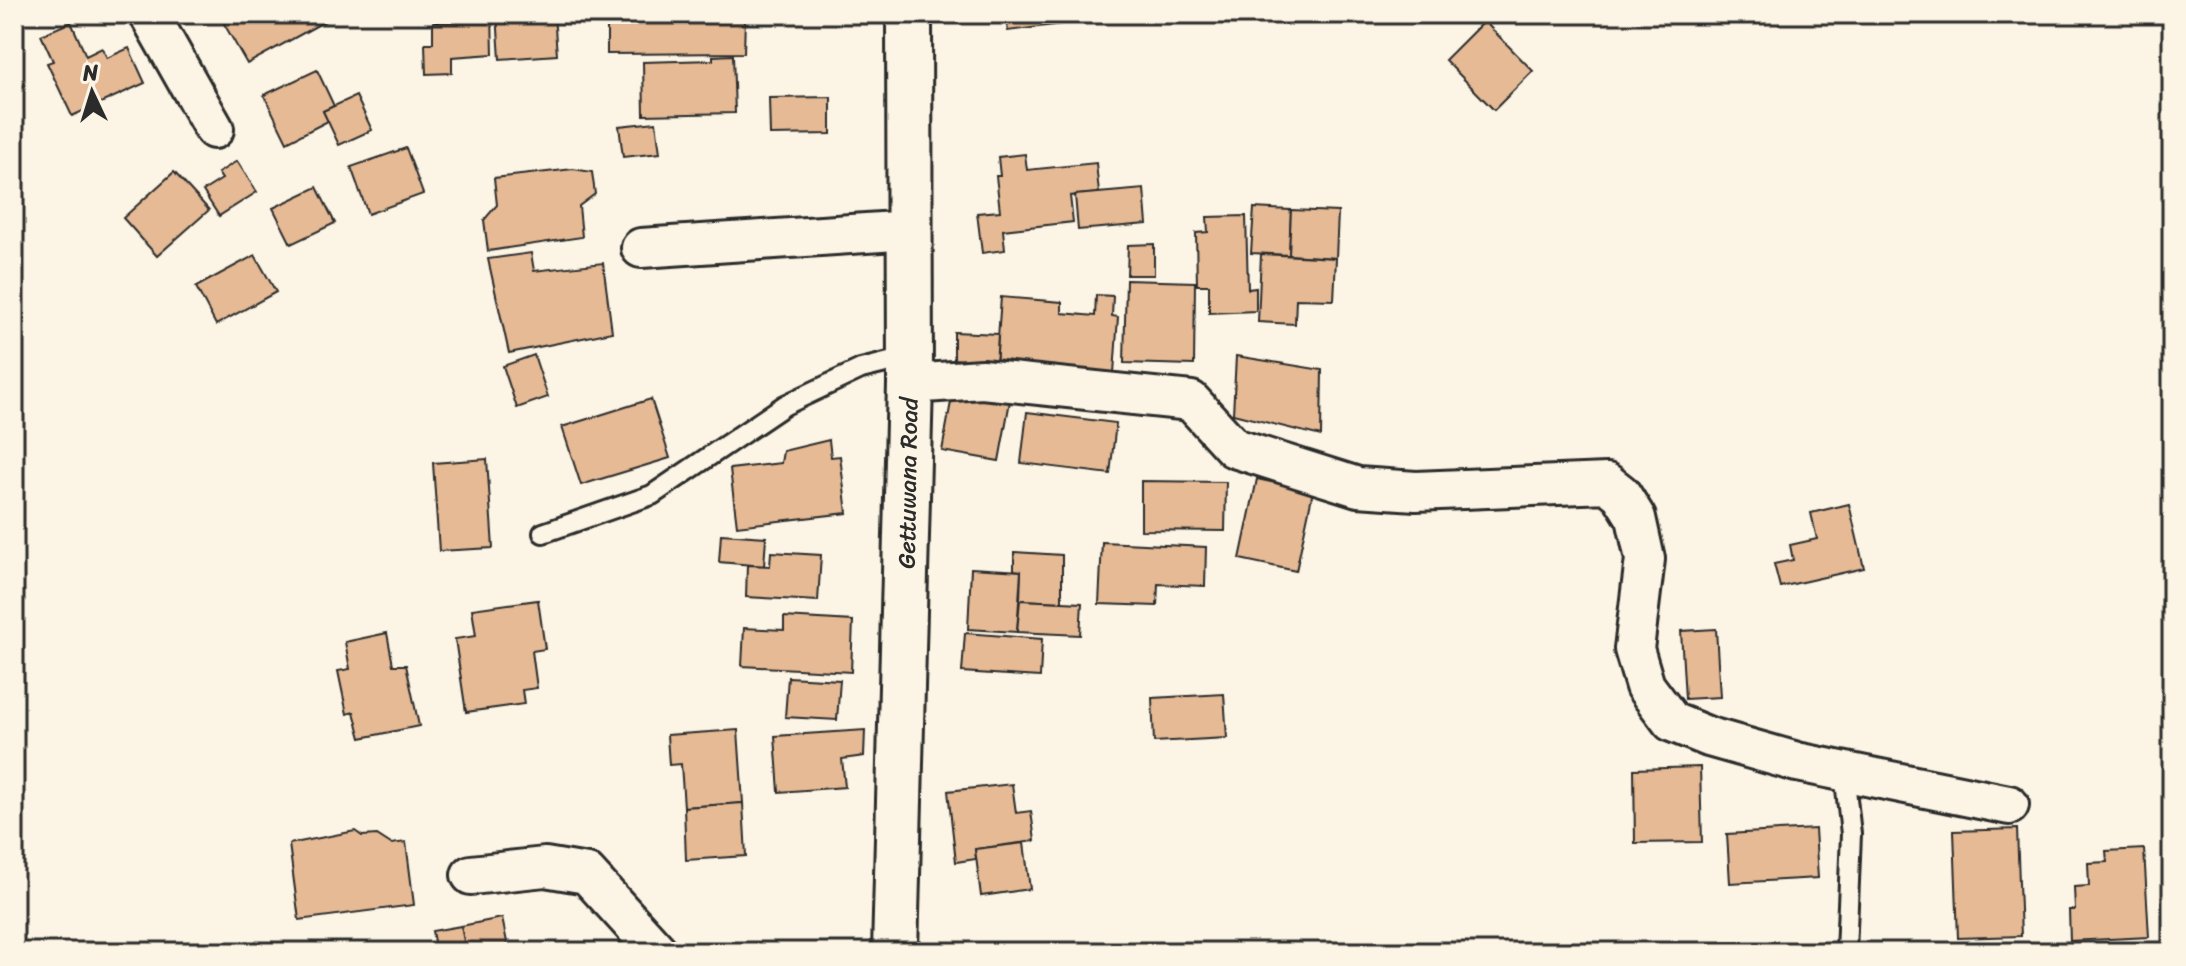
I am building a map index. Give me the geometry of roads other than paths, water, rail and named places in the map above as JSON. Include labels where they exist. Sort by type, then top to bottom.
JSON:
[{"type":"main road","name":"Gettuwana Road","points":[[895,952],[910,370],[909,14]]},
{"type":"street","points":[[149,14],[214,129]]},
{"type":"street","points":[[641,248],[911,230]]},
{"type":"street","points":[[910,370],[1191,401],[1234,448],[1358,487],[1431,491],[1607,483],[1621,494],[1636,518],[1645,559],[1634,649],[1645,686],[1672,722],[1709,737],[1844,772],[2009,805]]},
{"type":"street","points":[[471,875],[545,867],[587,874],[658,952]]},
{"type":"lane","points":[[543,533],[652,495],[785,405],[861,369],[910,370]]},
{"type":"lane","points":[[1844,772],[1851,834],[1846,952]]}]
